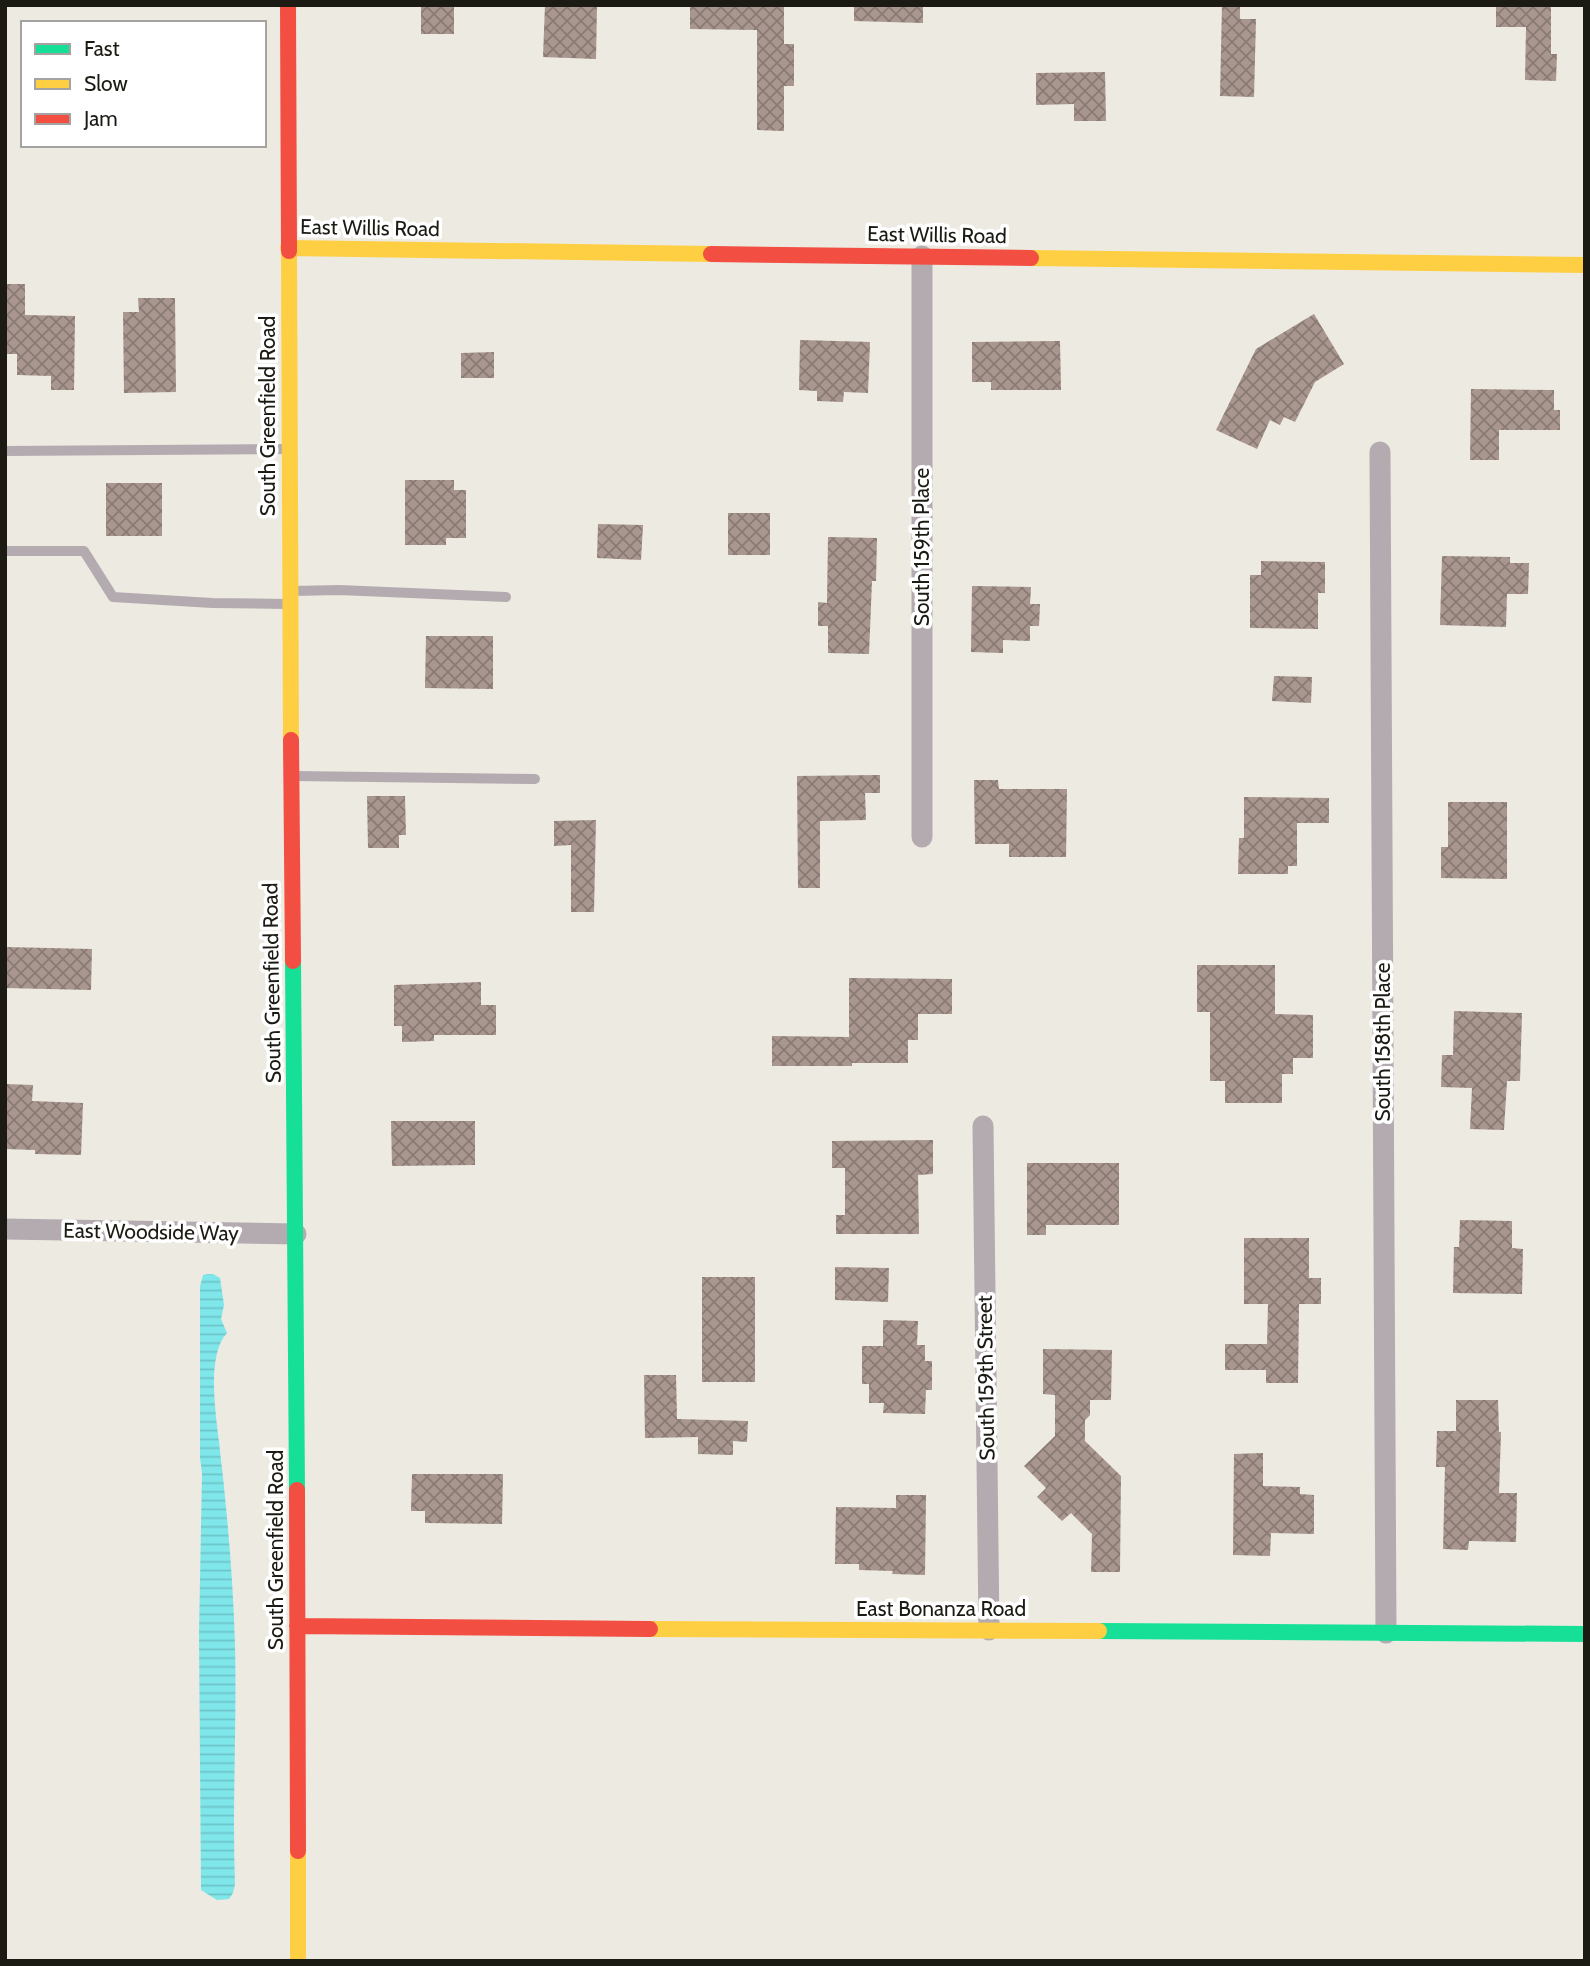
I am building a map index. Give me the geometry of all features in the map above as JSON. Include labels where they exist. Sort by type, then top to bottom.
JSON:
[{"type":"street","name":"South Greenfield Road","points":[[288,5],[298,1961]]},
{"type":"street","name":"East Willis Road","points":[[288,248],[1585,265]]},
{"type":"street","name":"South 159th Place","points":[[922,256],[922,837]]},
{"type":"street","name":"South 158th Place","points":[[1380,452],[1386,1633]]},
{"type":"street","name":"South 159th Street","points":[[983,1126],[989,1630]]},
{"type":"street","name":"East Woodside Way","points":[[5,1229],[296,1234]]},
{"type":"street","name":"East Bonanza Road","points":[[297,1626],[1585,1634]]},
{"type":"lane","points":[[5,451],[290,449]]},
{"type":"lane","points":[[5,551],[84,551],[113,597],[212,603],[291,598],[339,590],[506,597]]},
{"type":"lane","points":[[291,776],[535,779]]},
{"type":"water","points":[[203,1275],[220,1278],[224,1305],[221,1319],[227,1333],[216,1356],[214,1386],[225,1492],[235,1644],[235,1884],[229,1899],[217,1900],[201,1890],[200,1286]]},
{"type":"building","points":[[421,5],[454,5],[454,34],[421,34]]},
{"type":"building","points":[[545,5],[597,5],[596,59],[543,57]]},
{"type":"building","points":[[690,5],[784,5],[784,44],[794,44],[794,86],[784,86],[784,131],[757,130],[757,30],[690,29]]},
{"type":"building","points":[[854,5],[923,5],[923,23],[854,21]]},
{"type":"building","points":[[1222,5],[1240,5],[1240,19],[1256,19],[1254,97],[1220,96]]},
{"type":"building","points":[[1496,5],[1551,5],[1551,54],[1557,54],[1556,81],[1525,80],[1526,27],[1496,27]]},
{"type":"building","points":[[1105,72],[1106,121],[1074,121],[1074,104],[1036,105],[1036,73]]},
{"type":"building","points":[[5,284],[25,284],[25,315],[75,316],[74,390],[51,390],[51,376],[17,375],[17,354],[5,354]]},
{"type":"building","points":[[138,298],[175,298],[176,392],[124,393],[123,312],[139,312]]},
{"type":"building","points":[[1314,314],[1344,364],[1315,382],[1295,422],[1284,417],[1280,425],[1270,420],[1257,449],[1216,430],[1256,349]]},
{"type":"building","points":[[800,340],[870,342],[868,393],[844,392],[843,402],[817,401],[817,391],[799,390]]},
{"type":"building","points":[[1060,341],[1061,390],[991,390],[991,382],[972,382],[972,342]]},
{"type":"building","points":[[494,352],[494,378],[461,378],[461,353]]},
{"type":"building","points":[[1471,389],[1554,390],[1554,410],[1560,410],[1560,430],[1499,430],[1499,460],[1470,460]]},
{"type":"building","points":[[405,480],[454,480],[454,490],[466,490],[466,538],[446,538],[446,545],[405,545]]},
{"type":"building","points":[[106,483],[162,483],[162,536],[106,536]]},
{"type":"building","points":[[728,513],[770,513],[770,555],[728,555]]},
{"type":"building","points":[[598,524],[643,525],[641,560],[597,558]]},
{"type":"building","points":[[828,537],[877,538],[869,654],[828,653],[828,626],[818,626],[818,602],[827,603]]},
{"type":"building","points":[[1442,556],[1510,557],[1510,563],[1529,563],[1528,594],[1507,594],[1506,627],[1440,625]]},
{"type":"building","points":[[1261,561],[1325,562],[1325,593],[1318,593],[1318,629],[1250,628],[1250,575],[1261,575]]},
{"type":"building","points":[[972,586],[1031,587],[1030,604],[1040,604],[1039,626],[1030,626],[1030,641],[1003,640],[1003,653],[971,652]]},
{"type":"building","points":[[426,636],[493,636],[493,689],[425,688]]},
{"type":"building","points":[[1274,676],[1312,677],[1311,703],[1272,701]]},
{"type":"building","points":[[880,775],[880,793],[865,793],[866,820],[820,821],[820,888],[798,888],[797,776]]},
{"type":"building","points":[[974,780],[998,780],[999,789],[1067,789],[1066,857],[1009,857],[1009,844],[975,844]]},
{"type":"building","points":[[367,796],[405,796],[406,835],[399,835],[399,848],[368,848]]},
{"type":"building","points":[[1244,797],[1329,798],[1329,823],[1297,823],[1297,866],[1288,866],[1288,874],[1238,874],[1239,838],[1244,838]]},
{"type":"building","points":[[1448,802],[1507,802],[1507,879],[1441,878],[1441,847],[1448,847]]},
{"type":"building","points":[[596,820],[594,912],[571,912],[571,845],[554,846],[554,821]]},
{"type":"building","points":[[5,947],[92,949],[91,990],[5,988]]},
{"type":"building","points":[[1197,965],[1275,965],[1275,1014],[1313,1015],[1313,1058],[1293,1058],[1293,1074],[1282,1074],[1282,1103],[1225,1103],[1225,1081],[1210,1081],[1210,1012],[1197,1012]]},
{"type":"building","points":[[849,978],[952,979],[952,1014],[918,1014],[918,1040],[908,1040],[908,1063],[772,1066],[772,1036],[849,1037]]},
{"type":"building","points":[[481,982],[481,1005],[496,1005],[496,1035],[434,1035],[434,1041],[402,1042],[402,1026],[394,1026],[394,985]]},
{"type":"building","points":[[1454,1011],[1522,1013],[1520,1081],[1507,1081],[1504,1130],[1470,1129],[1472,1088],[1441,1087],[1442,1055],[1453,1055]]},
{"type":"building","points":[[5,1084],[33,1085],[32,1101],[83,1103],[81,1155],[35,1154],[35,1150],[5,1149]]},
{"type":"building","points":[[391,1121],[475,1121],[475,1165],[392,1166]]},
{"type":"building","points":[[933,1140],[933,1174],[918,1175],[919,1234],[836,1234],[836,1215],[845,1215],[845,1168],[832,1168],[832,1141]]},
{"type":"building","points":[[1027,1163],[1119,1163],[1119,1225],[1046,1225],[1046,1235],[1027,1235]]},
{"type":"building","points":[[1460,1220],[1512,1221],[1512,1248],[1523,1249],[1522,1294],[1453,1293],[1454,1247],[1459,1247]]},
{"type":"building","points":[[1244,1238],[1309,1238],[1309,1278],[1321,1278],[1321,1304],[1299,1304],[1298,1383],[1266,1383],[1266,1370],[1225,1370],[1225,1344],[1267,1344],[1268,1304],[1244,1304]]},
{"type":"building","points":[[835,1267],[889,1268],[888,1302],[835,1300]]},
{"type":"building","points":[[702,1277],[755,1277],[755,1382],[702,1382]]},
{"type":"building","points":[[883,1320],[918,1321],[917,1345],[925,1345],[925,1361],[932,1361],[932,1390],[926,1390],[925,1414],[883,1413],[884,1403],[869,1403],[869,1384],[862,1384],[862,1346],[883,1346]]},
{"type":"building","points":[[1043,1349],[1112,1350],[1111,1400],[1090,1400],[1090,1415],[1085,1420],[1085,1441],[1121,1476],[1120,1572],[1091,1572],[1092,1534],[1071,1513],[1062,1521],[1037,1497],[1046,1488],[1024,1466],[1055,1436],[1055,1395],[1043,1394]]},
{"type":"building","points":[[644,1375],[676,1375],[677,1419],[748,1421],[747,1442],[733,1441],[733,1455],[698,1454],[698,1437],[645,1438]]},
{"type":"building","points":[[1456,1400],[1498,1400],[1501,1432],[1499,1493],[1517,1493],[1516,1542],[1469,1541],[1468,1550],[1443,1549],[1445,1467],[1436,1467],[1437,1431],[1456,1431]]},
{"type":"building","points":[[1263,1453],[1263,1486],[1300,1487],[1300,1494],[1314,1495],[1314,1534],[1271,1533],[1270,1556],[1233,1555],[1234,1454]]},
{"type":"building","points":[[412,1474],[503,1474],[502,1524],[425,1523],[425,1511],[411,1511]]},
{"type":"building","points":[[896,1495],[926,1495],[925,1575],[859,1570],[859,1564],[835,1564],[836,1507],[896,1508]]},
{"type":"traffic: fast","points":[[293,961],[297,1490]]},
{"type":"traffic: fast","points":[[1099,1631],[1585,1634]]},
{"type":"traffic: slow","points":[[288,248],[711,254]]},
{"type":"traffic: slow","points":[[289,251],[291,740]]},
{"type":"traffic: slow","points":[[1031,258],[1585,265]]},
{"type":"traffic: slow","points":[[650,1629],[1099,1631]]},
{"type":"traffic: slow","points":[[298,1851],[298,1961]]},
{"type":"traffic: jam","points":[[288,5],[289,251]]},
{"type":"traffic: jam","points":[[711,254],[1031,258]]},
{"type":"traffic: jam","points":[[291,740],[293,961]]},
{"type":"traffic: jam","points":[[297,1490],[298,1851]]},
{"type":"traffic: jam","points":[[297,1626],[650,1629]]}]
